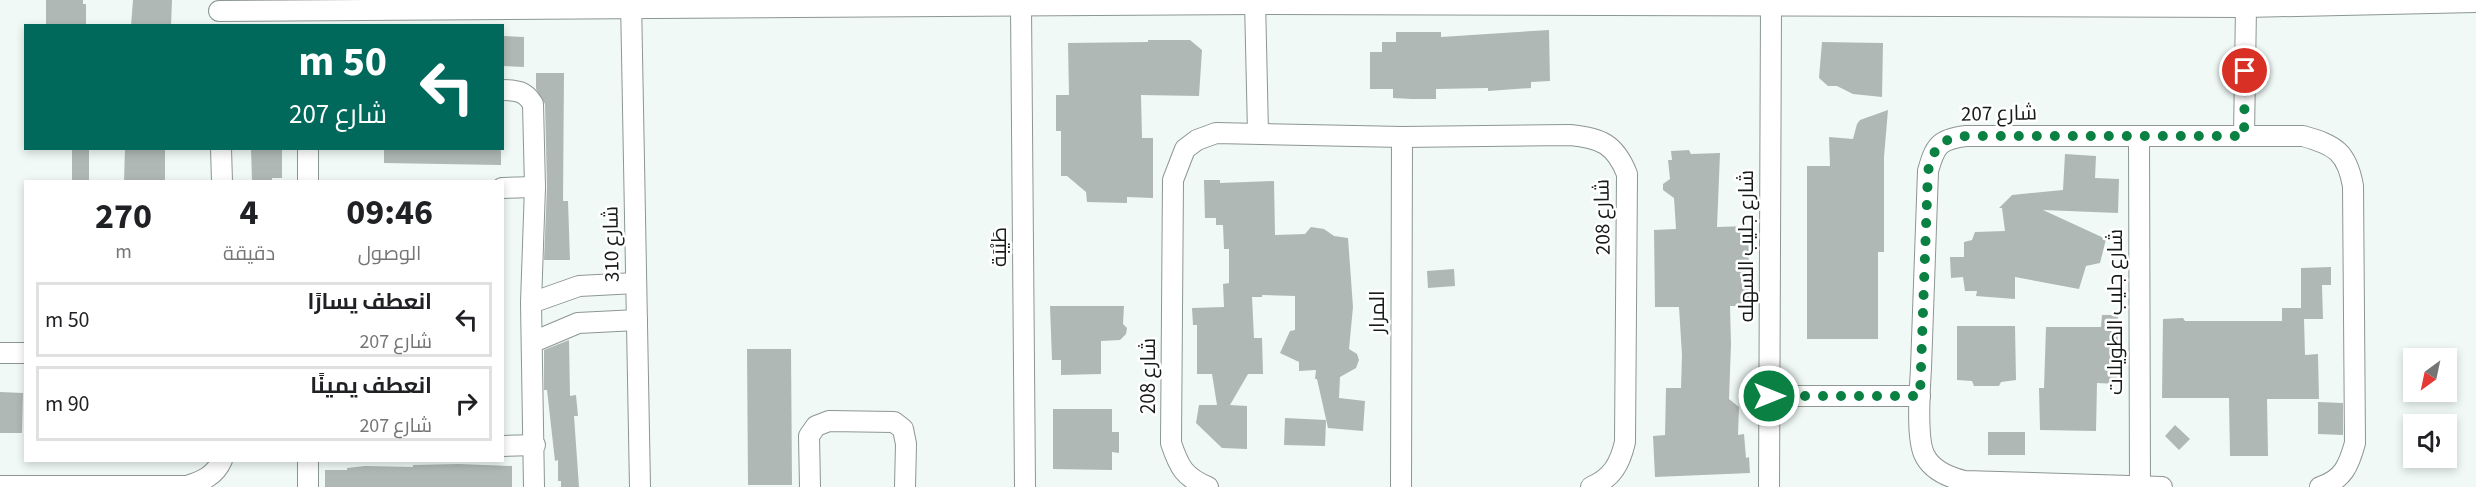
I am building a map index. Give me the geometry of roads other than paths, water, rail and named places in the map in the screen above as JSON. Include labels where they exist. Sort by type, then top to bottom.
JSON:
[{"type":"street","points":[[219,12],[631,4],[948,3],[1021,7],[1255,2],[1771,6],[1902,2],[2246,7],[2476,2]]},
{"type":"street","points":[[1255,2],[1258,133]]},
{"type":"street","name":"شارع 310","points":[[631,4],[640,487]]},
{"type":"street","name":"شارع جليب السهله","points":[[1768,487],[1771,6]]},
{"type":"street","name":"طَيْبَة","points":[[1021,7],[1025,487]]},
{"type":"street","points":[[2244,136],[2246,7]]},
{"type":"street","points":[[504,90],[517,90],[528,95],[533,104],[535,187],[531,303],[534,487]]},
{"type":"street","name":"شارع 208","points":[[1208,487],[1188,477],[1178,463],[1171,443],[1173,180],[1185,149],[1197,140],[1216,134],[1258,133],[1402,137],[1581,136],[1592,137],[1610,146],[1621,158],[1627,174],[1625,442],[1621,458],[1613,473],[1591,487]]},
{"type":"street","name":"شارع 207","points":[[2162,487],[1964,481],[1948,477],[1934,468],[1924,454],[1921,439],[1920,396],[1928,171],[1933,153],[1941,142],[1966,136],[2303,136],[2325,142],[2341,153],[2350,168],[2353,186],[2355,443],[2350,462],[2342,475],[2330,484],[2320,487]]},
{"type":"street","name":"المرار","points":[[1401,487],[1402,137]]},
{"type":"street","name":"شارع جليب الطويلات","points":[[2139,137],[2139,487]]},
{"type":"street","points":[[221,150],[222,180]]},
{"type":"street","points":[[308,150],[308,180]]},
{"type":"street","points":[[504,188],[535,187]]},
{"type":"street","points":[[531,303],[579,285],[636,282]]},
{"type":"street","points":[[533,342],[578,323],[637,320]]},
{"type":"street","points":[[0,352],[24,352]]},
{"type":"street","points":[[1769,396],[1920,396]]},
{"type":"street","points":[[810,487],[810,436],[816,426],[829,421],[894,422],[903,429],[906,444],[905,487]]},
{"type":"street","points":[[504,446],[535,445]]},
{"type":"street","points":[[0,486],[188,486],[202,482],[212,475],[221,462]]},
{"type":"street","points":[[308,462],[308,487]]}]
